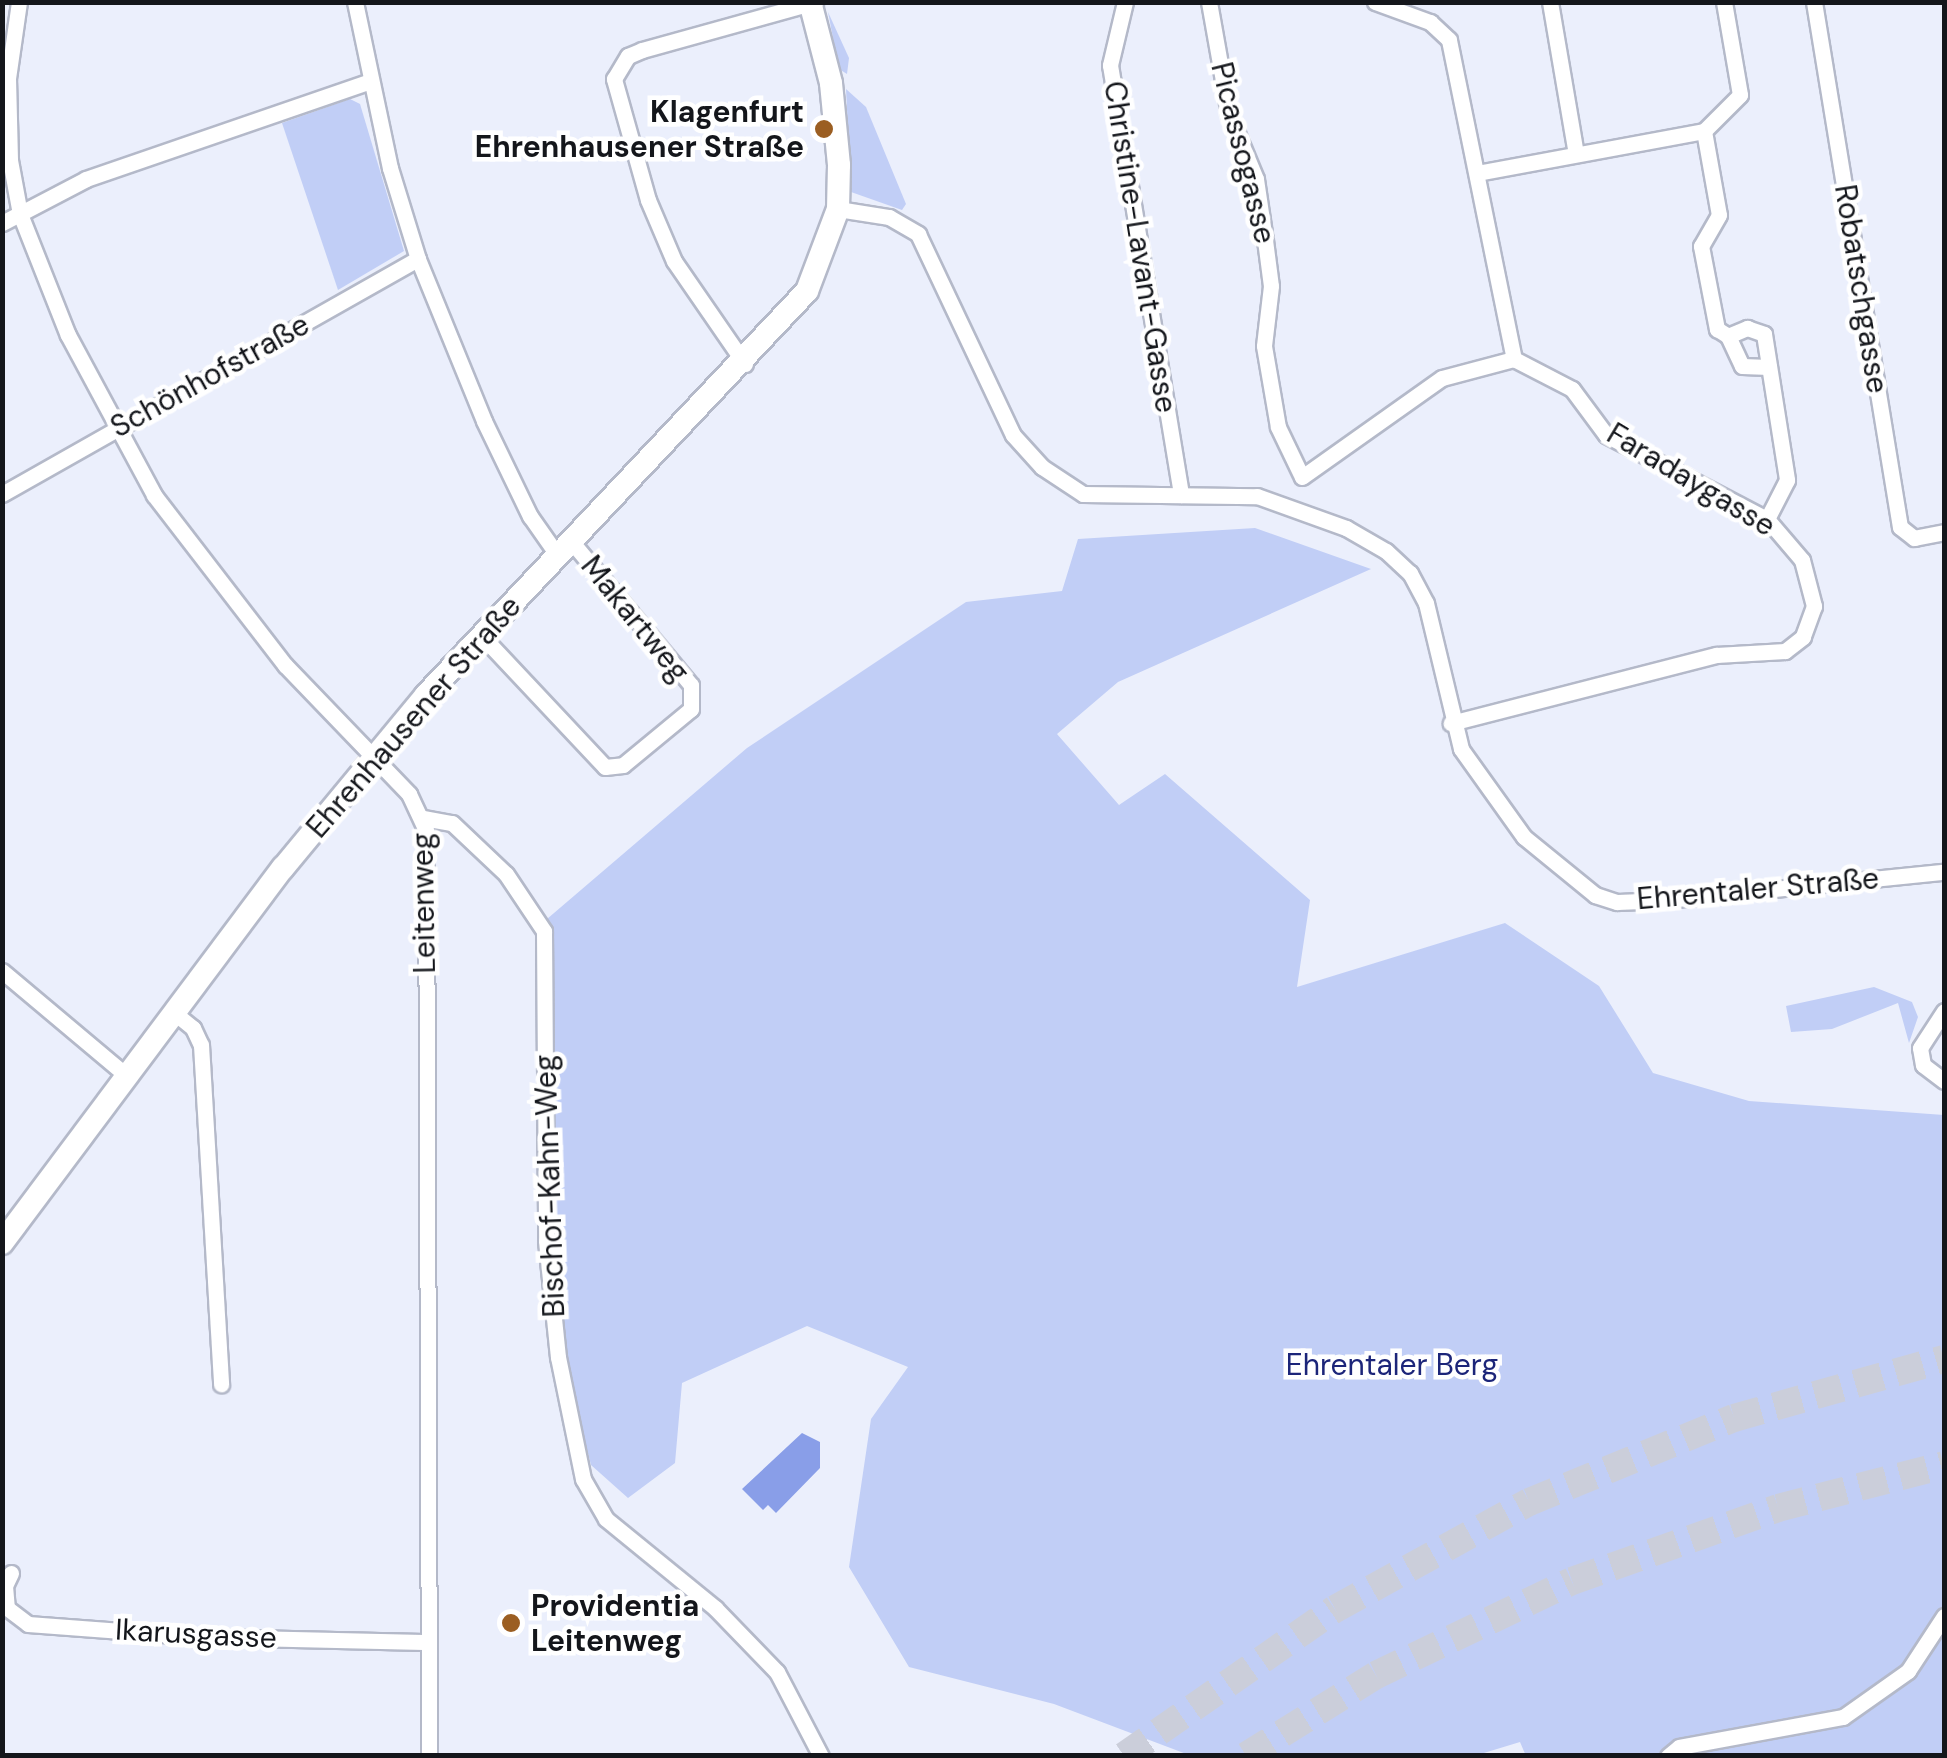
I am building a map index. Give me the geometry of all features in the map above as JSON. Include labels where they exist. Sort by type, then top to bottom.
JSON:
[{"type":"street","name":"Leitenweg","points":[[19,2],[7,124],[20,214],[68,335],[154,495],[250,625],[376,758],[423,818],[429,1756]]},
{"type":"street","points":[[355,2],[370,80],[418,259],[484,421],[530,516],[565,549]]},
{"type":"street","name":"Christine-Lavant-Gasse","points":[[1125,2],[1110,65],[1182,495]]},
{"type":"street","name":"Picassogasse","points":[[1209,2],[1228,114],[1256,179],[1266,240],[1271,286],[1264,346],[1278,427],[1302,477]]},
{"type":"street","points":[[1289,505],[1302,477],[1442,378],[1514,359],[1449,40],[1430,22],[1374,2]]},
{"type":"street","points":[[1550,2],[1576,154]]},
{"type":"street","points":[[1476,173],[1704,131],[1740,95],[1724,2]]},
{"type":"street","name":"Robatschgasse","points":[[1814,2],[1900,527],[1914,538],[1944,532]]},
{"type":"street","points":[[744,364],[674,261],[648,200],[614,79],[628,56],[812,3],[834,98],[838,209]]},
{"type":"street","points":[[2,224],[86,180],[370,80]]},
{"type":"street","points":[[1704,131],[1718,215],[1701,246],[1716,329],[1728,336],[1742,366],[1769,367]]},
{"type":"street","name":"Ehrentaler Straße","points":[[838,209],[889,217],[927,246],[1014,434],[1042,467],[1083,494],[1229,493],[1289,505],[1346,528],[1410,573],[1436,633],[1450,723],[1487,790],[1524,836],[1595,895],[1617,902],[1944,872]]},
{"type":"street","name":"Ehrenhausener Straße","points":[[2,1243],[172,1012],[480,635],[744,364],[807,291],[838,209]]},
{"type":"street","name":"Schönhofstraße","points":[[2,494],[418,259]]},
{"type":"street","points":[[1728,336],[1747,328],[1764,334],[1787,480],[1767,520]]},
{"type":"street","name":"Faradaygasse","points":[[1450,723],[1716,655],[1770,655],[1796,645],[1810,626],[1810,580],[1788,540],[1767,520],[1606,435],[1572,388],[1514,359]]},
{"type":"street","name":"Makartweg","points":[[480,635],[606,767],[623,765],[691,710],[690,684],[565,549]]},
{"type":"street","name":"Bischof-Kahn-Weg","points":[[423,818],[452,824],[492,861],[544,931],[546,1240],[558,1357],[583,1479],[606,1519],[715,1608],[777,1672],[822,1756]]},
{"type":"street","points":[[2,972],[126,1074]]},
{"type":"street","points":[[1944,1011],[1920,1048],[1923,1065],[1944,1081]]},
{"type":"street","points":[[172,1012],[194,1028],[201,1045],[221,1384]]},
{"type":"street","name":"Ikarusgasse","points":[[11,1573],[4,1586],[7,1608],[28,1624],[202,1638],[427,1642]]},
{"type":"street","points":[[1668,1756],[1679,1747],[1843,1717],[1908,1671],[1944,1616]]},
{"type":"green space","points":[[828,12],[849,58],[847,74],[839,69]]},
{"type":"green space","points":[[846,89],[866,107],[906,204],[902,210],[851,192]]},
{"type":"green space","points":[[350,99],[360,104],[404,251],[338,290],[282,123]]},
{"type":"green space","name":"Ehrentaler Berg","points":[[1255,528],[1371,569],[1118,682],[1057,734],[1119,805],[1165,774],[1310,900],[1297,987],[1505,923],[1599,986],[1653,1073],[1749,1101],[1944,1115],[1944,1755],[1526,1756],[1520,1742],[1474,1756],[1189,1755],[1054,1704],[909,1667],[849,1567],[871,1419],[908,1367],[807,1326],[682,1383],[675,1463],[628,1498],[591,1465],[564,1360],[554,1284],[547,919],[747,748],[966,602],[1062,591],[1078,539]]},
{"type":"green space","points":[[1874,987],[1912,1002],[1918,1017],[1909,1043],[1898,1003],[1832,1029],[1791,1032],[1786,1006]]},
{"type":"water","points":[[802,1433],[820,1442],[820,1468],[776,1513],[768,1505],[763,1510],[742,1489]]},
{"type":"tunnel","points":[[1124,1756],[1335,1609],[1529,1502],[1734,1418],[1944,1359]]},
{"type":"tunnel","points":[[1246,1756],[1376,1675],[1572,1581],[1778,1508],[1944,1465]]},
{"type":"place","name":"Klagenfurt Ehrenhausener Straße","points":[[824,129]]},
{"type":"place","name":"Providentia Leitenweg","points":[[511,1623]]}]
